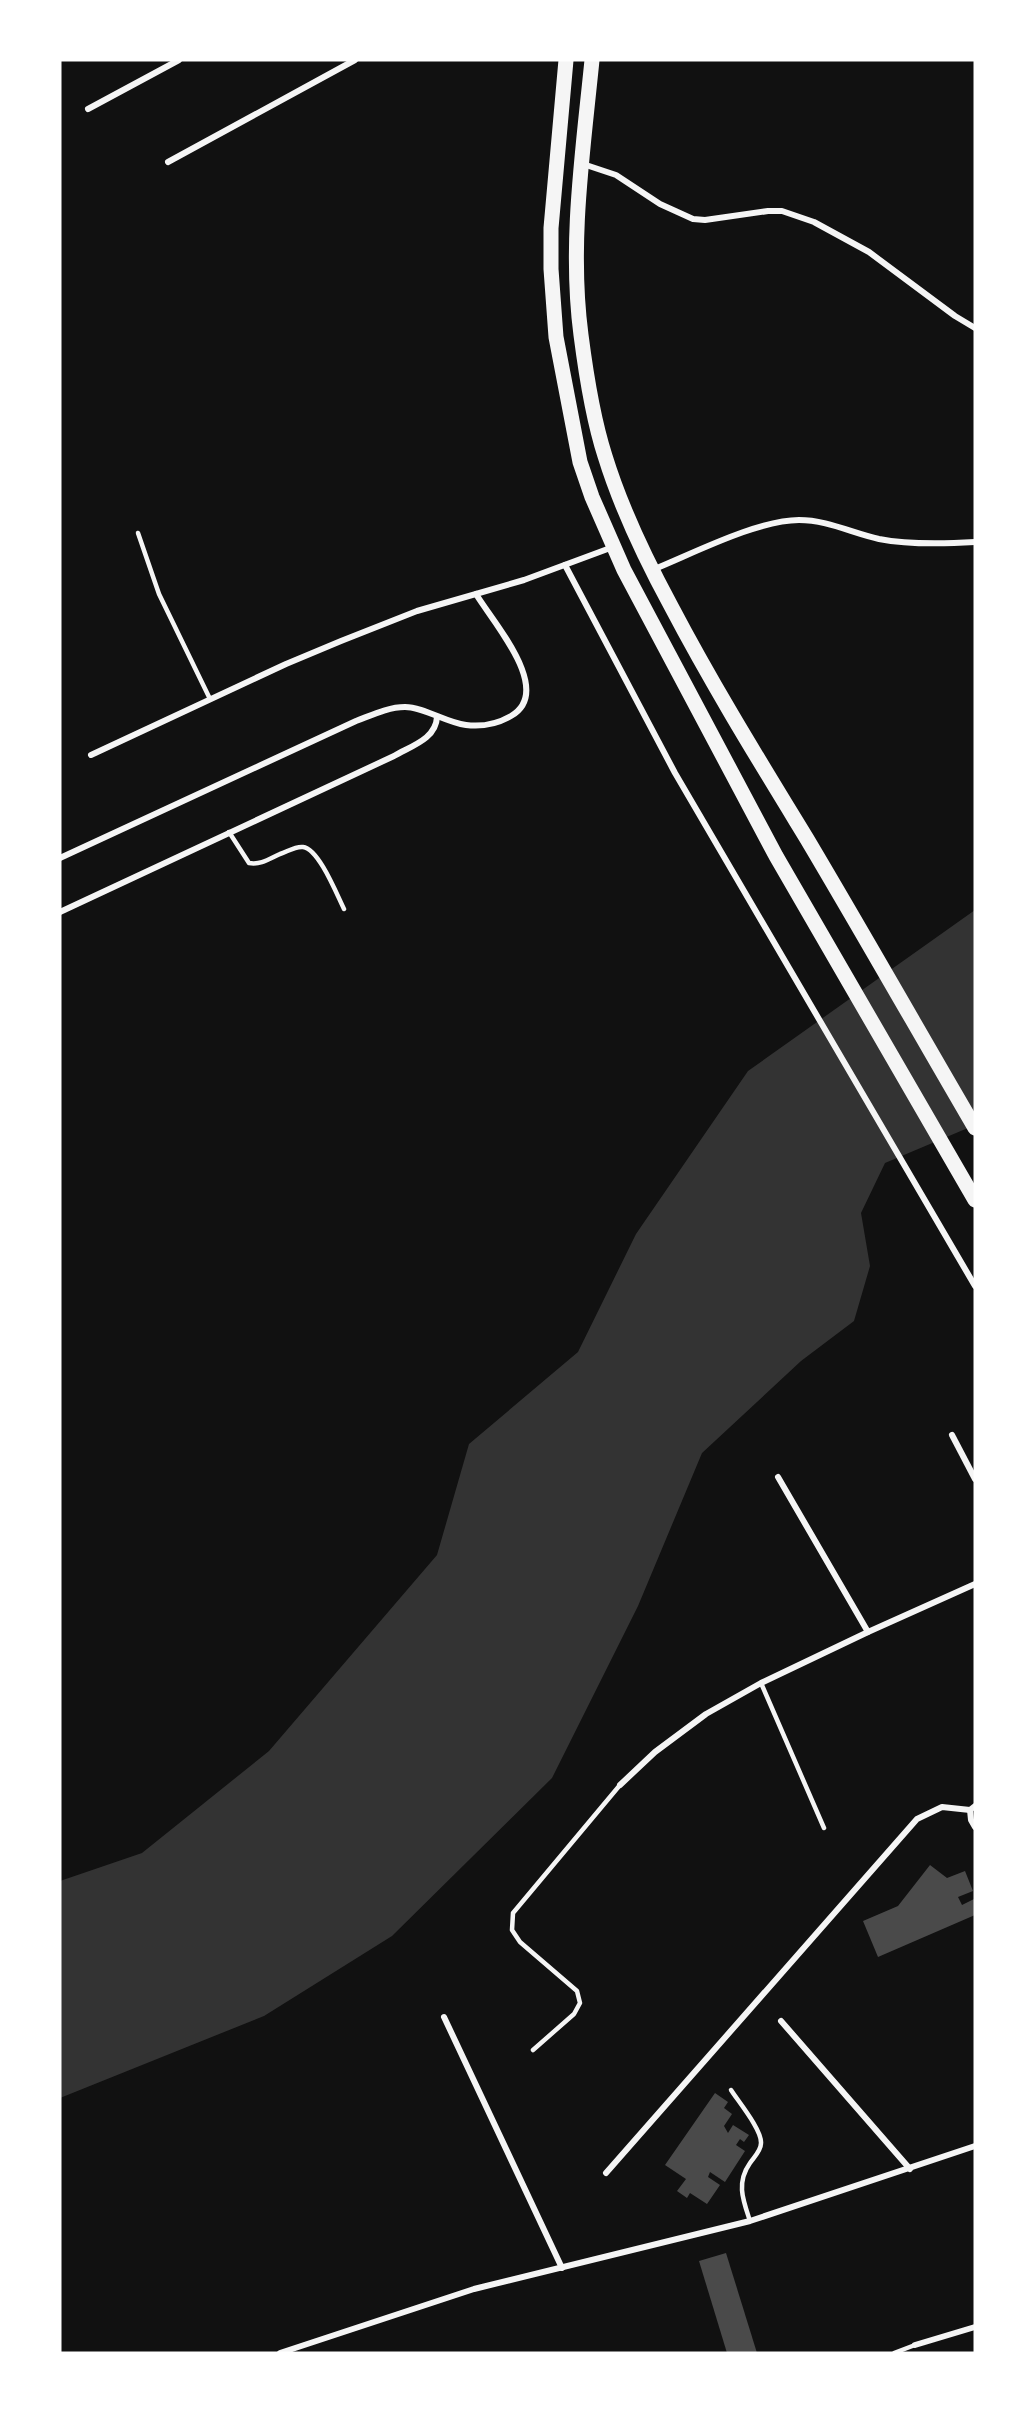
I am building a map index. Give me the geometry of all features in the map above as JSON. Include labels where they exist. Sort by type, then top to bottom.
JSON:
[{"type":"highway","points":[[566,60],[551,228],[556,337],[580,462],[613,547],[777,856],[975,1200]]},
{"type":"highway","points":[[592,60],[576,229],[581,334],[604,455],[626,513],[652,570],[717,692],[807,839],[975,1128]]},
{"type":"street","points":[[88,109],[179,60]]},
{"type":"street","points":[[168,162],[356,60]]},
{"type":"street","points":[[582,164],[616,175],[660,204],[693,219],[705,220],[782,211],[814,222],[869,252],[955,316],[975,328]]},
{"type":"street","points":[[652,570],[779,521],[820,521],[876,538],[902,543],[975,542]]},
{"type":"street","points":[[91,755],[341,641],[417,611],[524,580],[613,547]]},
{"type":"street","points":[[565,565],[675,773],[975,1286]]},
{"type":"street","points":[[60,858],[383,710],[417,708],[437,717],[469,725],[484,725],[502,721],[518,712],[527,698],[527,683],[519,660],[476,594]]},
{"type":"street","points":[[60,912],[394,756],[430,736],[437,726],[437,717]]},
{"type":"street","points":[[952,1435],[975,1479]]},
{"type":"street","points":[[778,1477],[868,1632]]},
{"type":"street","points":[[620,1785],[655,1752],[706,1714],[761,1683],[975,1584]]},
{"type":"street","points":[[606,2173],[916,1819],[942,1807],[973,1808],[971,1820],[975,1827]]},
{"type":"street","points":[[444,2017],[562,2268]]},
{"type":"street","points":[[781,2021],[910,2169]]},
{"type":"street","points":[[280,2353],[433,2301],[750,2222],[975,2146]]},
{"type":"street","points":[[915,2345],[975,2327]]},
{"type":"lane","points":[[138,533],[159,594],[210,699]]},
{"type":"lane","points":[[229,832],[249,863],[258,864],[294,848],[303,847],[311,851],[320,862],[344,909]]},
{"type":"lane","points":[[761,1683],[824,1828]]},
{"type":"lane","points":[[533,2050],[574,2014],[580,2003],[577,1991],[520,1942],[512,1930],[513,1913],[620,1785]]},
{"type":"lane","points":[[731,2090],[759,2133],[761,2143],[758,2152],[743,2172],[741,2184],[741,2194],[750,2222]]},
{"type":"lane","points":[[894,2353],[915,2345]]},
{"type":"shaded area","points":[[975,910],[975,1125],[885,1163],[861,1213],[870,1266],[854,1321],[801,1361],[702,1453],[638,1606],[552,1778],[392,1936],[264,2016],[60,2098],[60,1881],[142,1853],[269,1751],[437,1555],[469,1444],[578,1352],[636,1234],[748,1071]]},
{"type":"building","points":[[930,1865],[947,1878],[965,1871],[973,1891],[958,1897],[962,1905],[974,1899],[975,1915],[878,1957],[863,1921],[898,1906]]},
{"type":"building","points":[[715,2093],[728,2102],[724,2108],[732,2114],[724,2126],[728,2133],[733,2125],[749,2135],[744,2142],[740,2139],[736,2145],[745,2151],[725,2182],[710,2172],[708,2177],[720,2185],[707,2204],[690,2193],[687,2198],[677,2191],[686,2179],[665,2165]]},
{"type":"building","points":[[726,2253],[757,2353],[727,2353],[699,2261]]}]
